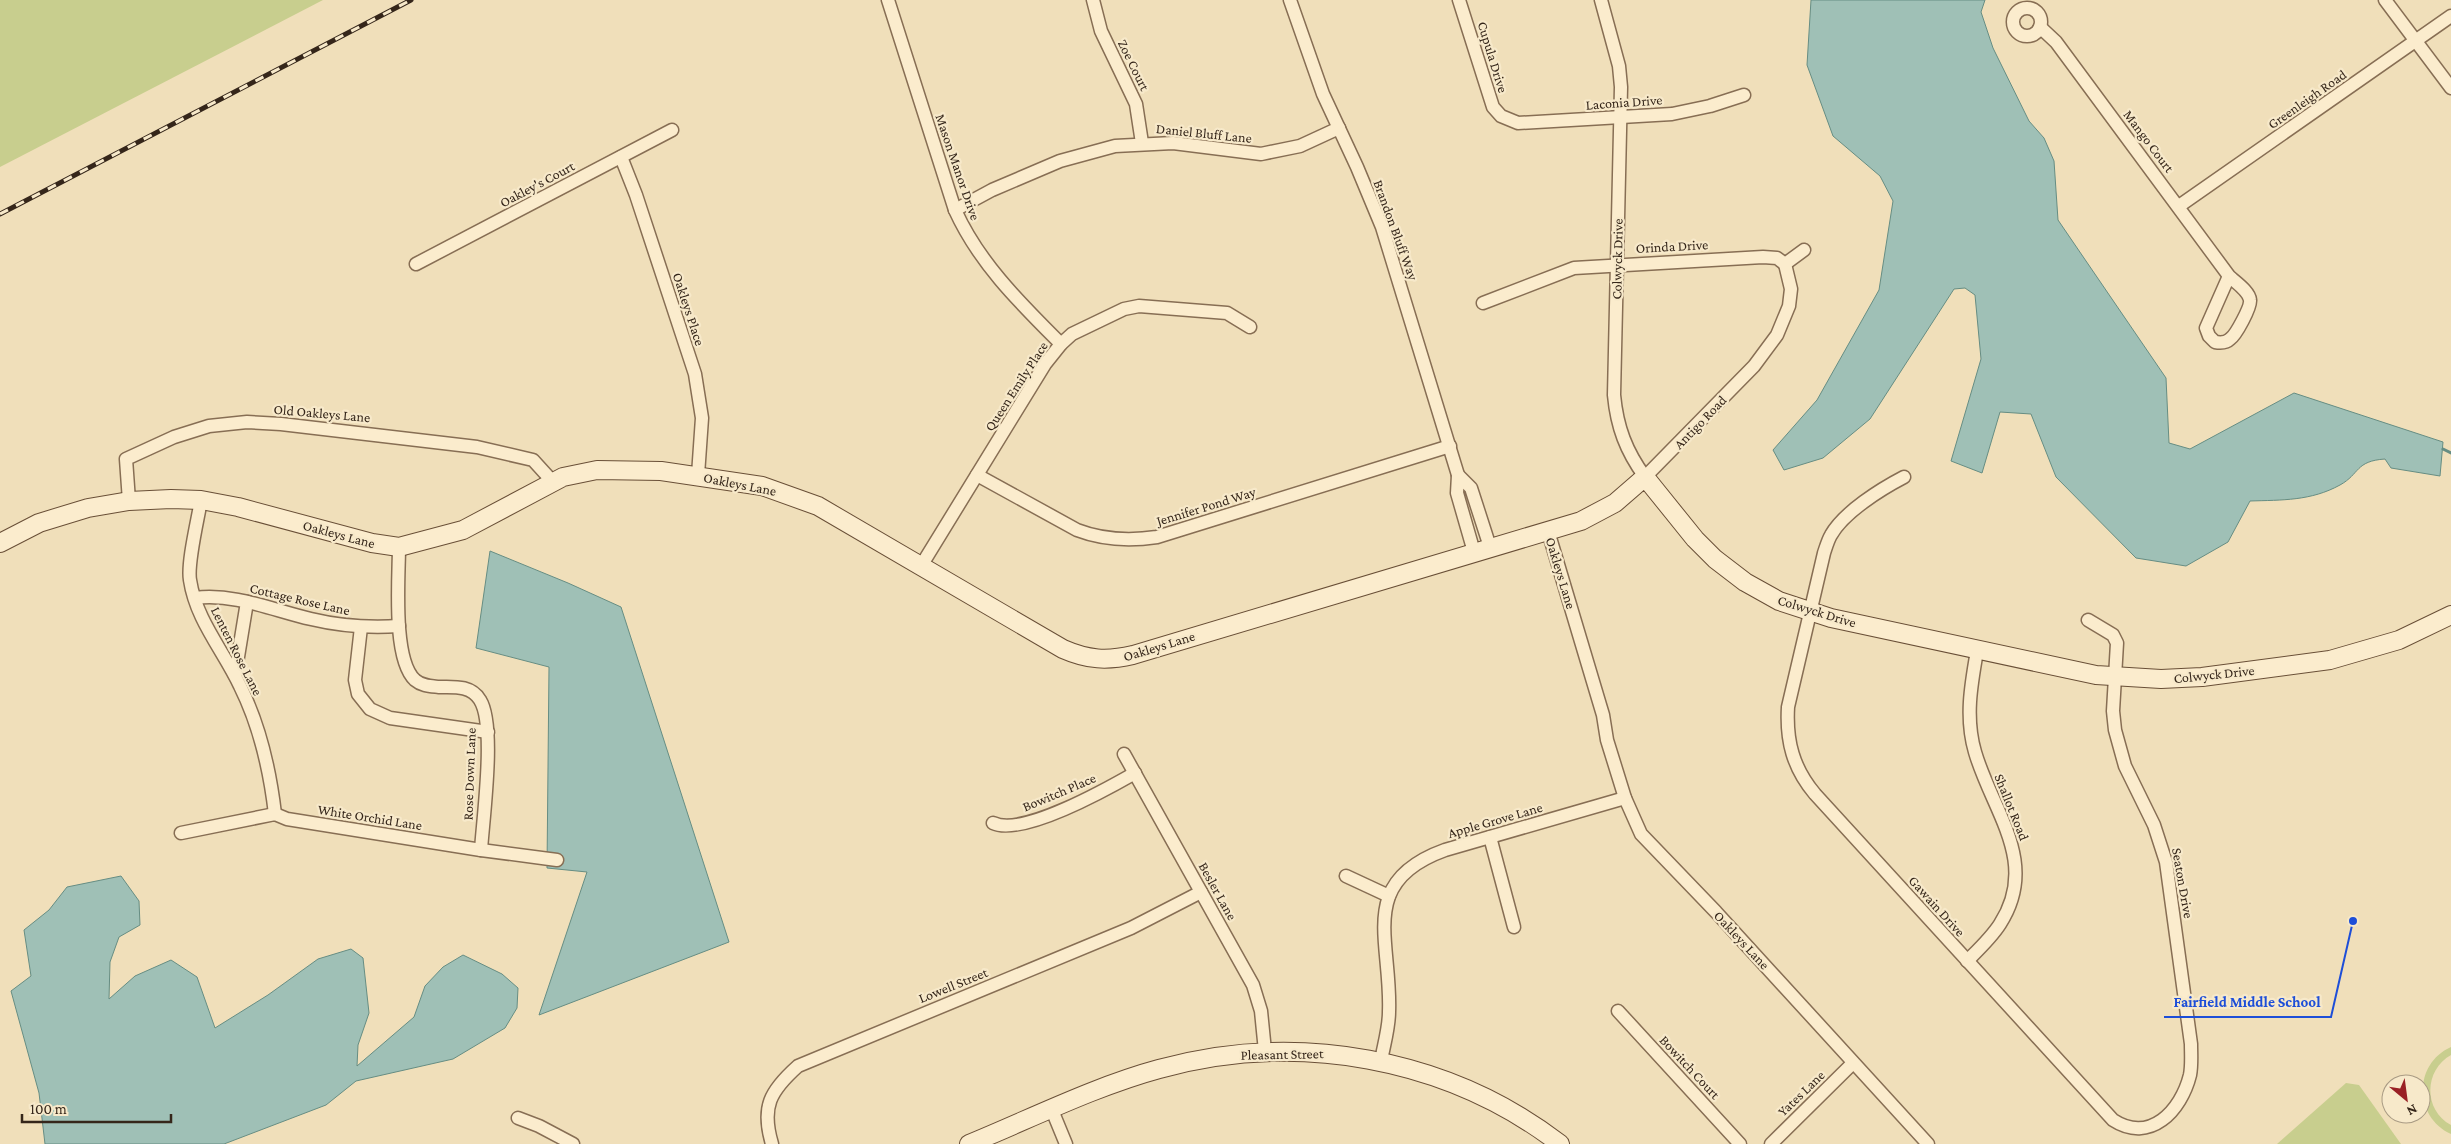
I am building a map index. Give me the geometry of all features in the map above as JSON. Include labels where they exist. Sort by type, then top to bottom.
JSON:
[{"type":"street","name":"Mason Manor Drive","points":[[888,0],[955,210],[965,232],[980,255],[1010,292],[1060,344]]},
{"type":"street","name":"Zoe Court","points":[[1093,0],[1101,32],[1136,104],[1142,143]]},
{"type":"street","name":"Brandon Bluff Way","points":[[1290,0],[1323,94],[1370,198],[1390,250],[1458,475],[1471,488],[1482,550]]},
{"type":"street","name":"Cupula Drive","points":[[1459,0],[1493,108],[1505,118]]},
{"type":"street","name":"Colwyck Drive","points":[[1600,0],[1620,66],[1621,118],[1614,395],[1616,414],[1628,453],[1695,539],[1715,559],[1762,592],[1811,612],[2062,669],[2116,676],[2161,679],[2202,677],[2330,660],[2399,640],[2451,615]]},
{"type":"street","points":[[2385,0],[2451,88]]},
{"type":"street","name":"Greenleigh Road","points":[[2178,206],[2451,16]]},
{"type":"street","name":"Mango Court","points":[[2040,27],[2056,42],[2229,276],[2250,298],[2249,305],[2232,338],[2223,343],[2215,342],[2206,328],[2229,276]]},
{"type":"street","name":"Laconia Drive","points":[[1505,118],[1524,123],[1690,112],[1744,95]]},
{"type":"street","name":"Daniel Bluff Lane","points":[[955,210],[992,190],[1060,161],[1094,150],[1142,143],[1173,143],[1261,154],[1300,146],[1339,128]]},
{"type":"street","name":"Oakley's Court","points":[[416,264],[672,130]]},
{"type":"street","name":"Oakleys Place","points":[[621,156],[636,195],[695,374],[702,418],[698,475]]},
{"type":"street","points":[[1785,264],[1804,250]]},
{"type":"street","name":"Orinda Drive","points":[[1483,304],[1574,268],[1763,257],[1777,258],[1785,264]]},
{"type":"street","name":"Antigo Road","points":[[1548,531],[1581,521],[1602,511],[1628,494],[1754,366],[1777,336],[1789,306],[1791,289],[1785,264]]},
{"type":"street","name":"Queen Emily Place","points":[[921,566],[1045,364],[1060,344],[1072,334],[1124,309],[1139,306],[1227,313],[1250,327]]},
{"type":"street","name":"Old Oakleys Lane","points":[[129,501],[126,459],[192,430],[224,423],[247,422],[340,429],[478,447],[533,460],[552,482]]},
{"type":"street","name":"Jennifer Pond Way","points":[[977,476],[1092,536],[1141,540],[1157,537],[1450,446]]},
{"type":"street","name":"Oakleys Lane","points":[[0,543],[27,529],[88,508],[129,501],[201,500],[238,507],[372,544],[399,546],[449,535],[462,530],[552,482],[582,472],[613,469],[661,471],[762,486],[797,497],[826,511],[1063,649],[1088,658],[1113,660],[1548,531],[1603,715],[1607,740],[1632,819],[1649,844],[1716,912],[1928,1144]]},
{"type":"street","name":"Gawain Drive","points":[[1904,477],[1871,497],[1839,524],[1831,535],[1824,553],[1788,707],[1788,742],[1797,770],[1814,794],[2120,1125],[2135,1130],[2154,1127],[2164,1120],[2179,1101]]},
{"type":"street","name":"Lenten Rose Lane","points":[[201,500],[190,572],[194,598],[203,621],[235,675],[246,699],[271,780],[275,814]]},
{"type":"street","name":"Rose Down Lane","points":[[399,546],[399,626],[406,664],[411,676],[427,686],[458,687],[473,692],[482,702],[488,732],[481,850]]},
{"type":"street","name":"Cottage Rose Lane","points":[[194,598],[214,595],[312,620],[361,627],[399,626]]},
{"type":"street","points":[[235,675],[247,602]]},
{"type":"street","name":"Seaton Drive","points":[[2088,620],[2113,635],[2118,648],[2113,711],[2119,749],[2157,834],[2170,887],[2192,1055],[2190,1074],[2179,1101]]},
{"type":"street","points":[[361,627],[355,680],[358,694],[370,709],[390,718],[488,732]]},
{"type":"street","name":"Shallot Road","points":[[1968,961],[2002,922],[2013,893],[2016,868],[2012,841],[1983,775],[1970,730],[1970,690],[1977,651]]},
{"type":"street","name":"Besler Lane","points":[[1124,754],[1252,985],[1261,1011],[1265,1051]]},
{"type":"street","name":"Bowitch Place","points":[[992,823],[1002,827],[1031,822],[1083,800],[1134,773]]},
{"type":"street","name":"Apple Grove Lane","points":[[1381,1060],[1389,1011],[1384,922],[1389,896],[1402,875],[1426,857],[1625,798]]},
{"type":"street","name":"White Orchid Lane","points":[[181,833],[275,814],[287,819],[481,850],[557,860]]},
{"type":"street","points":[[1490,838],[1514,927]]},
{"type":"street","points":[[1346,876],[1389,896]]},
{"type":"street","name":"Lowell Street","points":[[772,1144],[768,1120],[770,1098],[779,1082],[798,1066],[1131,928],[1201,892]]},
{"type":"street","name":"Bowitch Court","points":[[1618,1011],[1740,1144]]},
{"type":"street","name":"Pleasant Street","points":[[969,1144],[1159,1069],[1204,1058],[1265,1051],[1324,1052],[1381,1060],[1430,1075],[1472,1092],[1508,1110],[1560,1144]]},
{"type":"street","name":"Yates Lane","points":[[1771,1144],[1853,1063]]},
{"type":"street","points":[[1052,1110],[1066,1144]]},
{"type":"street","points":[[518,1118],[539,1126],[574,1144]]},
{"type":"green space","points":[[0,0],[323,0],[0,167]]},
{"type":"green space","points":[[2451,1047],[2451,1055],[2436,1070],[2431,1085],[2431,1074],[2427,1074],[2430,1065],[2439,1055]]},
{"type":"green space","points":[[2346,1083],[2359,1085],[2381,1116],[2381,1124],[2387,1124],[2401,1144],[2277,1144]]},
{"type":"green space","points":[[2431,1095],[2435,1110],[2451,1125],[2451,1134],[2439,1126],[2431,1117]]},
{"type":"water","points":[[1811,0],[1985,0],[1981,12],[1993,48],[2029,121],[2044,138],[2054,161],[2058,220],[2166,378],[2169,443],[2190,449],[2294,393],[2443,442],[2440,476],[2391,468],[2385,459],[2375,460],[2363,465],[2340,485],[2318,494],[2296,499],[2250,501],[2228,542],[2186,566],[2136,558],[2056,477],[2031,414],[2000,412],[1982,473],[1951,461],[1981,359],[1975,295],[1965,288],[1954,289],[1870,419],[1823,458],[1784,470],[1773,450],[1817,400],[1879,290],[1893,201],[1880,176],[1833,136],[1807,65]]},
{"type":"water","points":[[490,551],[621,607],[729,942],[539,1015],[587,872],[547,868],[549,667],[476,648]]},
{"type":"water","points":[[121,876],[139,901],[140,925],[119,937],[110,962],[109,999],[135,976],[171,960],[197,977],[215,1028],[268,995],[318,959],[351,949],[363,958],[369,1013],[358,1045],[357,1066],[414,1017],[425,986],[443,967],[463,955],[502,974],[518,988],[517,1008],[505,1028],[453,1059],[356,1081],[326,1105],[224,1144],[45,1144],[39,1093],[11,991],[31,976],[24,930],[49,910],[67,887]]},
{"type":"waterway","points":[[2443,449],[2451,453]]},
{"type":"railway","points":[[0,214],[411,0]]},
{"type":"place","name":"Fairfield Middle School","points":[[2353,921]]}]
